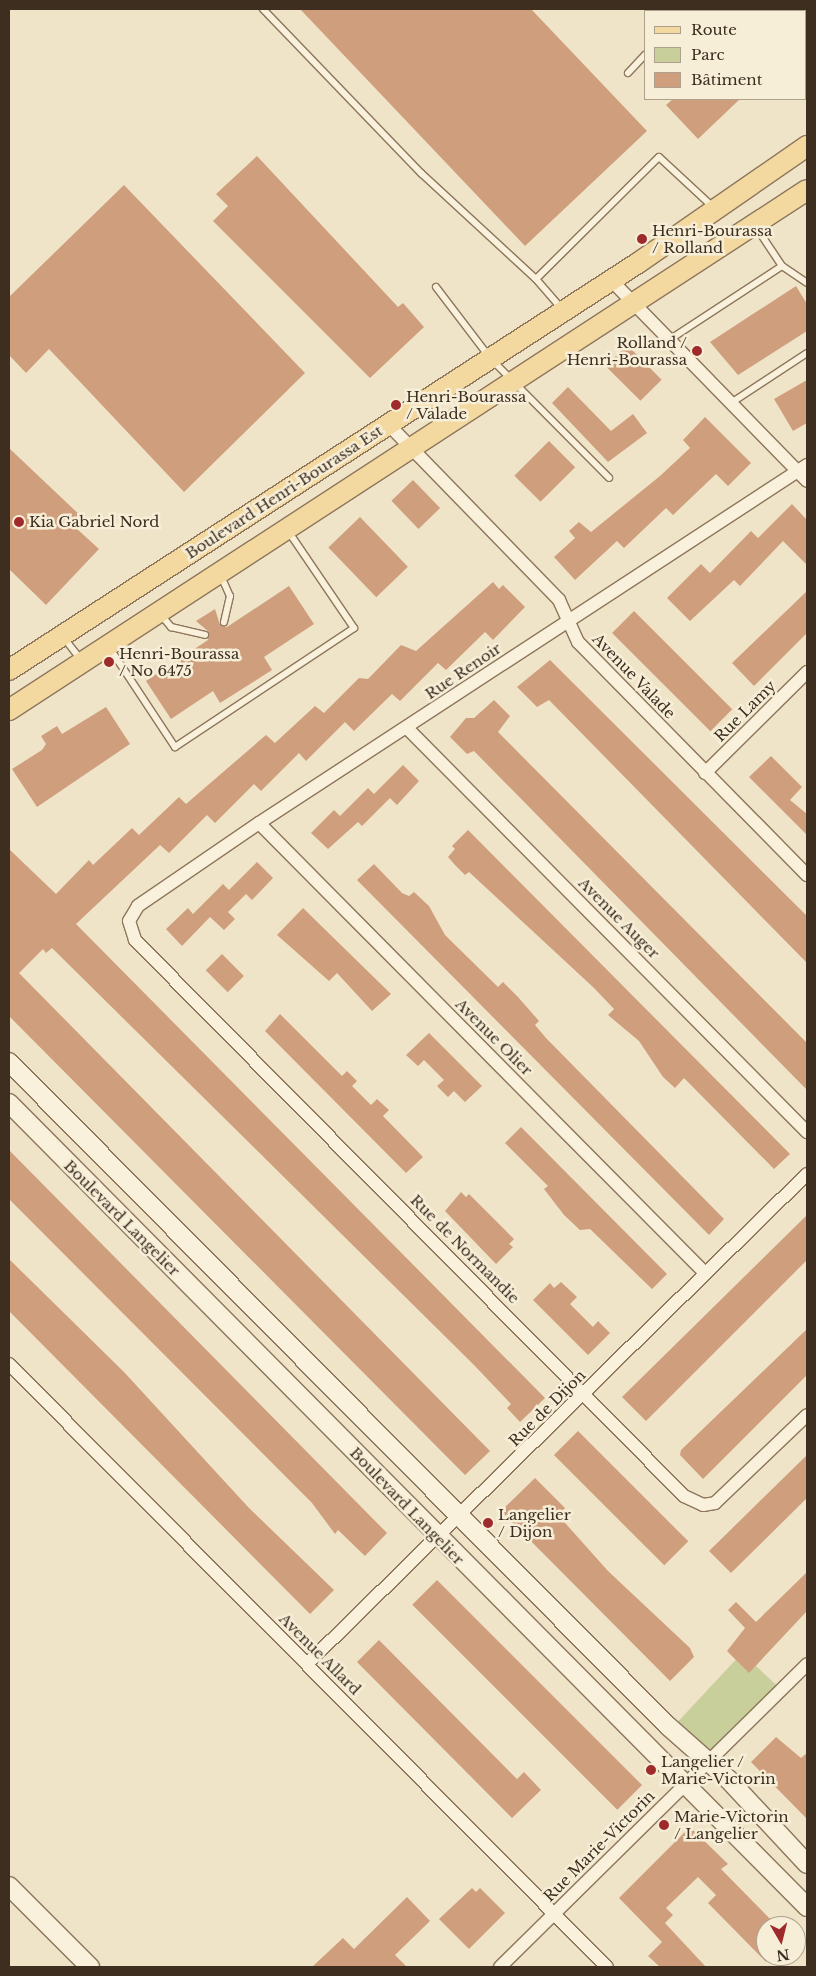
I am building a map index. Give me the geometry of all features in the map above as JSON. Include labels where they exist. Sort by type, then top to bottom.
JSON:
[{"type":"main road","name":"Boulevard Henri-Bourassa Est","points":[[9,670],[389,425],[807,146]]},
{"type":"main road","points":[[9,710],[221,576],[807,190]]},
{"type":"main road","name":"Boulevard Langelier","points":[[9,1062],[807,1864]]},
{"type":"main road","name":"Boulevard Langelier","points":[[9,1103],[438,1538],[807,1907]]},
{"type":"main road","points":[[9,1886],[90,1967]]},
{"type":"street","points":[[610,279],[633,305],[730,403],[802,468],[807,481]]},
{"type":"street","name":"Avenue Valade","points":[[389,425],[559,600],[578,642],[807,875]]},
{"type":"street","name":"Rue Renoir","points":[[138,906],[259,823],[802,468]]},
{"type":"street","name":"Rue Lamy","points":[[705,773],[807,672]]},
{"type":"street","name":"Avenue Auger","points":[[407,728],[807,1132]]},
{"type":"street","name":"Avenue Olier","points":[[259,823],[705,1273]]},
{"type":"street","name":"Rue de Normandie","points":[[138,906],[129,921],[135,940],[586,1393],[684,1496],[704,1505],[723,1498],[807,1415]]},
{"type":"street","name":"Rue de Dijon","points":[[307,1664],[461,1516],[807,1174]]},
{"type":"street","name":"Avenue Allard","points":[[9,1364],[608,1967]]},
{"type":"street","name":"Rue Marie-Victorin","points":[[500,1967],[807,1664]]},
{"type":"lane","points":[[263,9],[421,172],[536,278],[563,310]]},
{"type":"lane","points":[[628,73],[644,56]]},
{"type":"lane","points":[[536,278],[659,157],[714,209]]},
{"type":"lane","points":[[755,225],[782,266],[807,283]]},
{"type":"lane","points":[[668,341],[782,266]]},
{"type":"lane","points":[[436,287],[490,358],[609,478]]},
{"type":"lane","points":[[730,403],[807,354]]},
{"type":"lane","points":[[109,646],[175,747],[354,628],[288,531]]},
{"type":"lane","points":[[221,576],[230,596],[224,622]]},
{"type":"lane","points":[[160,613],[171,627],[205,635]]},
{"type":"lane","points":[[62,636],[83,663]]},
{"type":"green space","points":[[742,1653],[781,1690],[711,1766],[671,1729]]},
{"type":"building","points":[[300,9],[531,9],[647,131],[525,246]]},
{"type":"building","points":[[672,100],[739,100],[698,139],[666,105]]},
{"type":"building","points":[[257,156],[398,307],[403,303],[424,327],[370,378],[213,221],[228,206],[216,194]]},
{"type":"building","points":[[124,185],[305,373],[184,492],[49,349],[26,373],[9,355],[9,297]]},
{"type":"building","points":[[796,286],[807,304],[807,331],[738,375],[710,342]]},
{"type":"building","points":[[627,345],[662,380],[640,401],[606,366]]},
{"type":"building","points":[[807,380],[807,423],[793,431],[774,399]]},
{"type":"building","points":[[568,387],[611,431],[633,414],[647,433],[608,462],[552,403]]},
{"type":"building","points":[[705,417],[751,463],[728,486],[716,474],[673,515],[666,508],[624,548],[617,541],[575,580],[554,557],[575,538],[569,531],[579,522],[591,532],[660,476],[690,448],[683,440]]},
{"type":"building","points":[[549,441],[575,467],[541,502],[514,476]]},
{"type":"building","points":[[9,448],[85,520],[76,528],[99,549],[46,605],[9,569]]},
{"type":"building","points":[[413,480],[440,508],[419,529],[391,501]]},
{"type":"building","points":[[792,504],[807,520],[807,565],[783,541],[740,586],[734,580],[690,621],[667,598],[701,564],[710,573],[751,531],[758,538]]},
{"type":"building","points":[[360,517],[408,567],[376,597],[328,548]]},
{"type":"building","points":[[493,582],[499,589],[503,585],[525,607],[493,640],[485,632],[446,670],[438,663],[400,701],[392,694],[354,731],[345,722],[306,761],[299,753],[261,791],[254,784],[215,823],[207,815],[169,853],[160,845],[76,924],[545,1398],[520,1422],[507,1408],[511,1404],[474,1365],[52,948],[46,953],[43,949],[19,973],[490,1451],[465,1475],[9,1016],[9,849],[56,894],[89,860],[93,865],[132,828],[139,835],[179,797],[186,804],[266,735],[275,743],[315,706],[324,713],[359,678],[368,679],[401,645],[416,651]]},
{"type":"building","points":[[289,586],[314,624],[264,657],[272,670],[220,703],[213,691],[171,719],[146,681],[208,640],[209,632],[196,621],[215,609],[220,625],[227,627]]},
{"type":"building","points":[[807,591],[807,633],[754,686],[732,663]]},
{"type":"building","points":[[634,611],[732,709],[710,731],[612,633]]},
{"type":"building","points":[[550,660],[807,916],[807,963],[549,700],[537,707],[517,687]]},
{"type":"building","points":[[494,700],[510,716],[498,732],[807,1043],[807,1090],[474,751],[467,754],[450,737],[466,718],[474,718]]},
{"type":"building","points":[[106,707],[130,744],[37,807],[12,769],[42,750],[46,744],[41,736],[57,726],[62,734]]},
{"type":"building","points":[[771,756],[802,787],[790,800],[807,814],[807,835],[749,777]]},
{"type":"building","points":[[403,765],[419,781],[397,805],[390,798],[362,826],[358,822],[328,849],[311,833],[334,810],[340,816],[368,788],[374,794]]},
{"type":"building","points":[[468,830],[790,1154],[774,1169],[684,1078],[675,1088],[663,1077],[639,1041],[608,1015],[614,1009],[594,988],[469,872],[465,875],[448,857],[455,849],[452,846]]},
{"type":"building","points":[[257,862],[273,878],[252,900],[246,894],[228,912],[235,919],[224,930],[210,917],[182,946],[166,929],[188,908],[193,914],[223,884],[229,890]]},
{"type":"building","points":[[374,864],[402,893],[409,896],[414,892],[429,906],[445,935],[498,987],[503,982],[518,997],[539,1021],[535,1025],[546,1038],[724,1219],[709,1235],[357,880]]},
{"type":"building","points":[[303,908],[391,994],[372,1011],[337,973],[329,981],[277,935]]},
{"type":"building","points":[[222,954],[244,976],[228,992],[206,970]]},
{"type":"building","points":[[280,1014],[342,1076],[347,1071],[357,1081],[352,1086],[371,1105],[377,1099],[389,1110],[383,1116],[423,1157],[406,1173],[265,1031]]},
{"type":"building","points":[[429,1033],[482,1086],[465,1102],[454,1091],[448,1097],[437,1086],[444,1080],[424,1060],[418,1066],[406,1055]]},
{"type":"building","points":[[521,1127],[667,1274],[652,1289],[590,1229],[580,1230],[564,1215],[544,1189],[548,1186],[505,1143]]},
{"type":"building","points":[[9,1150],[387,1533],[365,1556],[338,1530],[335,1534],[312,1503],[9,1199]]},
{"type":"building","points":[[461,1192],[466,1197],[469,1194],[514,1239],[509,1244],[513,1247],[496,1264],[445,1211]]},
{"type":"building","points":[[807,1215],[807,1260],[646,1421],[622,1397]]},
{"type":"building","points":[[9,1259],[124,1372],[249,1508],[334,1590],[310,1614],[9,1311]]},
{"type":"building","points":[[561,1282],[577,1297],[570,1304],[593,1327],[598,1321],[610,1333],[588,1355],[533,1300],[550,1283],[554,1288]]},
{"type":"building","points":[[807,1329],[807,1375],[703,1479],[680,1455],[681,1450]]},
{"type":"building","points":[[578,1431],[688,1541],[664,1565],[554,1455]]},
{"type":"building","points":[[807,1455],[807,1498],[731,1573],[709,1551]]},
{"type":"building","points":[[535,1478],[565,1508],[558,1515],[608,1571],[690,1648],[694,1657],[670,1681],[501,1511]]},
{"type":"building","points":[[807,1572],[807,1611],[749,1673],[727,1651],[745,1628],[728,1610],[736,1602],[756,1622]]},
{"type":"building","points":[[437,1580],[642,1785],[617,1810],[412,1605]]},
{"type":"building","points":[[379,1640],[517,1779],[524,1772],[541,1790],[512,1818],[357,1662]]},
{"type":"building","points":[[776,1737],[801,1758],[807,1753],[807,1819],[751,1762]]},
{"type":"building","points":[[690,1827],[728,1864],[721,1869],[767,1916],[756,1916],[756,1952],[708,1903],[716,1895],[698,1877],[666,1908],[673,1915],[665,1923],[706,1967],[660,1967],[648,1956],[662,1942],[619,1898]]},
{"type":"building","points":[[472,1888],[476,1892],[480,1888],[505,1913],[469,1949],[439,1919]]},
{"type":"building","points":[[407,1897],[430,1921],[395,1955],[407,1967],[312,1967],[343,1938],[354,1949]]},
{"type":"place","name":"Henri-Bourassa / Rolland","points":[[642,239]]},
{"type":"place","name":"Rolland / Henri-Bourassa","points":[[697,351]]},
{"type":"place","name":"Henri-Bourassa / Valade","points":[[396,405]]},
{"type":"place","name":"Kia Gabriel Nord","points":[[19,522]]},
{"type":"place","name":"Henri-Bourassa / No 6475","points":[[109,662]]},
{"type":"place","name":"Langelier / Dijon","points":[[488,1523]]},
{"type":"place","name":"Langelier / Marie-Victorin","points":[[651,1770]]},
{"type":"place","name":"Marie-Victorin / Langelier","points":[[664,1825]]}]
